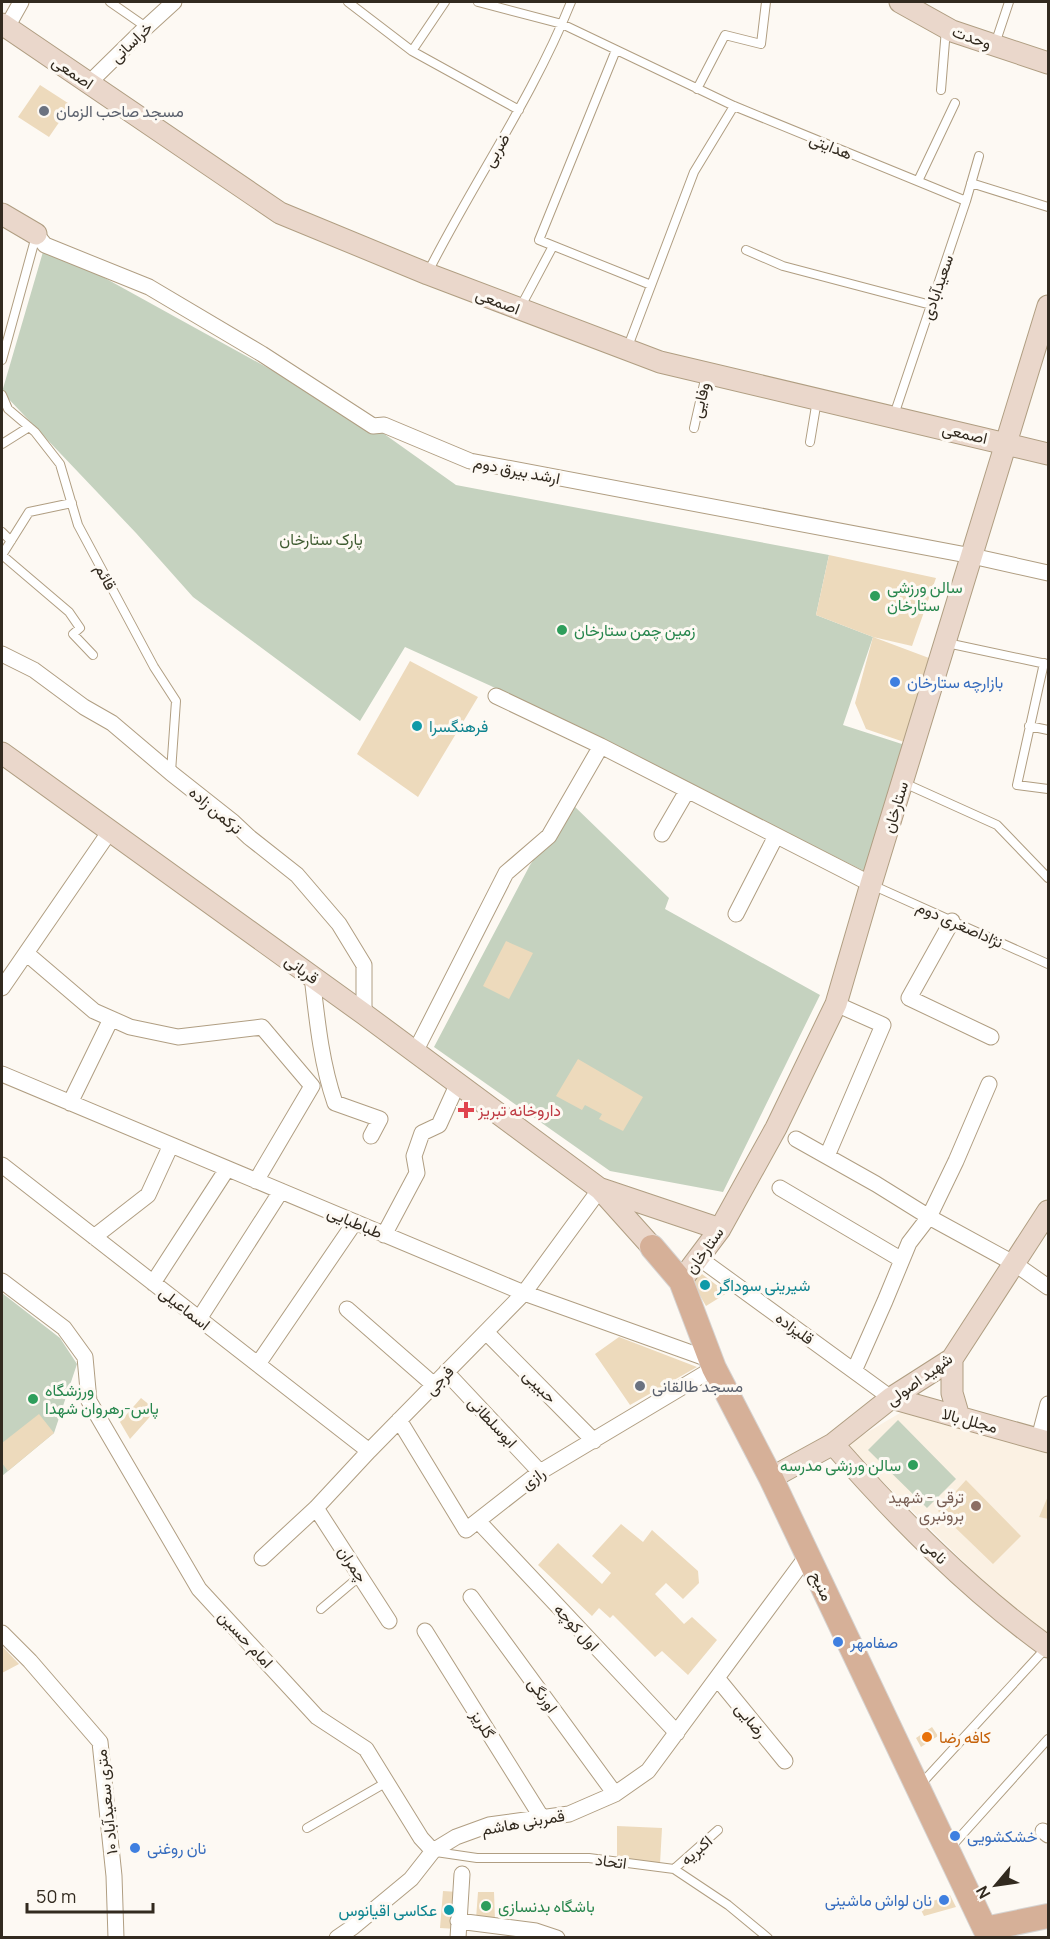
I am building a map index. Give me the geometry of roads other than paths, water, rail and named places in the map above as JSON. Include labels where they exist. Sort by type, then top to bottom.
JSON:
[{"type":"main road","name":"وحدت","points":[[900,2],[946,28],[1048,63]]},
{"type":"main road","name":"اصمعی","points":[[3,28],[89,83],[280,213],[428,274],[660,362],[1048,454]]},
{"type":"main road","points":[[2,214],[36,234]]},
{"type":"main road","name":"ستارخان","points":[[681,1281],[720,1229],[776,1128],[836,1004],[902,782],[1048,311]]},
{"type":"main road","name":"قربانی","points":[[2,753],[312,976],[600,1189]]},
{"type":"main road","points":[[600,1189],[720,1229]]},
{"type":"main road","points":[[600,1189],[652,1247]]},
{"type":"main road","name":"شهید اصولی","points":[[771,1478],[833,1444],[891,1398],[952,1359],[1048,1211]]},
{"type":"main road","name":"منبح","points":[[652,1247],[681,1281],[713,1364],[771,1478],[985,1929],[1048,1916]]},
{"type":"main road","points":[[952,1359],[952,1393],[959,1417]]},
{"type":"main road","name":"مجلل بالا","points":[[891,1398],[1044,1440]]},
{"type":"main road","name":"نامی","points":[[833,1444],[962,1579],[1006,1617],[1048,1647]]},
{"type":"street","points":[[3,28],[21,2]]},
{"type":"street","name":"خراسانی","points":[[89,83],[174,2]]},
{"type":"street","name":"ارشد بیرق دوم","points":[[36,234],[45,245],[149,286],[262,354],[373,426],[384,425],[470,461],[972,556],[1048,573]]},
{"type":"street","name":"ترکمن زاده","points":[[2,654],[34,670],[84,707],[112,723],[297,875],[320,900],[348,937],[364,965],[363,1014]]},
{"type":"street","points":[[496,696],[601,746],[871,884]]},
{"type":"street","points":[[415,1052],[506,873],[549,836],[601,746]]},
{"type":"street","points":[[662,834],[687,790]]},
{"type":"street","points":[[2,988],[110,831]]},
{"type":"street","points":[[736,914],[776,836]]},
{"type":"street","points":[[952,921],[909,998],[991,1037]]},
{"type":"street","points":[[26,952],[94,1011],[130,1028],[178,1036],[262,1027],[312,1086],[256,1181]]},
{"type":"street","points":[[312,976],[320,1042],[327,1078],[336,1103],[380,1119],[371,1136]]},
{"type":"street","points":[[827,1156],[883,1025],[836,1004]]},
{"type":"street","points":[[70,1103],[111,1019]]},
{"type":"street","name":"طباطبایی","points":[[2,1074],[524,1293],[713,1364]]},
{"type":"street","points":[[384,1235],[417,1173],[414,1156],[422,1133],[440,1125],[458,1083]]},
{"type":"street","points":[[854,1371],[909,1243],[929,1218],[989,1084]]},
{"type":"street","points":[[796,1139],[876,1184],[929,1218],[1016,1263],[1048,1287]]},
{"type":"street","points":[[94,1237],[148,1195],[171,1145]]},
{"type":"street","name":"اسماعیلی","points":[[2,1165],[369,1451]]},
{"type":"street","points":[[153,1283],[227,1168]]},
{"type":"street","points":[[780,1188],[902,1260]]},
{"type":"street","name":"فرجی","points":[[262,1558],[316,1508],[524,1293],[600,1189]]},
{"type":"street","points":[[199,1318],[281,1191]]},
{"type":"street","points":[[258,1364],[356,1222]]},
{"type":"street","name":"قلیزاده","points":[[699,1258],[891,1398]]},
{"type":"street","name":"امام حسین","points":[[2,1281],[64,1328],[85,1357],[89,1401],[199,1589],[317,1717],[366,1749],[421,1838],[433,1851]]},
{"type":"street","points":[[347,1309],[434,1385]]},
{"type":"street","name":"حبیبی","points":[[486,1332],[594,1441]]},
{"type":"street","name":"رازی","points":[[478,1521],[540,1472],[594,1441],[713,1364]]},
{"type":"street","name":"ابوسلطانی","points":[[446,1372],[540,1472]]},
{"type":"street","points":[[1044,1440],[1048,1404]]},
{"type":"street","points":[[399,1420],[466,1530],[478,1521]]},
{"type":"street","name":"چمران","points":[[316,1508],[389,1621]]},
{"type":"street","name":"اول کوچه","points":[[478,1521],[676,1733]]},
{"type":"street","name":"قمربنی هاشم","points":[[337,1938],[411,1879],[433,1851],[456,1837],[489,1825],[569,1814],[615,1794],[648,1771],[807,1556]]},
{"type":"street","name":"اورنگی","points":[[471,1597],[615,1794]]},
{"type":"street","name":"گلریز","points":[[425,1630],[542,1818]]},
{"type":"street","name":"۱۰ متری سعیدآباد","points":[[2,1633],[30,1661],[100,1742],[114,1876],[116,1938]]},
{"type":"street","name":"رضایی","points":[[717,1678],[785,1761]]},
{"type":"street","points":[[458,1938],[462,1874]]},
{"type":"street","points":[[458,1921],[536,1931],[557,1938]]},
{"type":"lane","points":[[110,2],[146,27]]},
{"type":"lane","points":[[348,2],[412,51],[519,110]]},
{"type":"lane","points":[[412,51],[445,2]]},
{"type":"lane","name":"هدایتی","points":[[478,2],[562,24],[734,106],[966,201]]},
{"type":"lane","name":"ضربی","points":[[428,274],[455,220],[519,110],[571,2]]},
{"type":"lane","points":[[697,89],[725,35],[761,44],[766,2]]},
{"type":"lane","points":[[995,45],[1009,2]]},
{"type":"lane","points":[[941,90],[946,28]]},
{"type":"lane","points":[[616,50],[539,240],[651,285]]},
{"type":"lane","points":[[918,181],[954,103]]},
{"type":"lane","points":[[627,350],[694,172],[734,106]]},
{"type":"lane","name":"سعیدآبادی","points":[[894,416],[979,156]]},
{"type":"lane","points":[[971,183],[1048,207]]},
{"type":"lane","points":[[2,360],[3,346],[36,234]]},
{"type":"lane","points":[[519,309],[553,246]]},
{"type":"lane","points":[[746,250],[783,266],[931,305]]},
{"type":"lane","name":"وفایی","points":[[694,428],[706,373]]},
{"type":"lane","name":"قائم","points":[[2,395],[8,409],[29,427],[60,464],[78,525],[154,667],[176,701],[171,773]]},
{"type":"lane","points":[[810,442],[818,399]]},
{"type":"lane","points":[[2,444],[29,427]]},
{"type":"lane","points":[[72,503],[29,512],[2,555],[69,612],[80,628],[73,634],[93,655]]},
{"type":"lane","points":[[2,532],[11,541]]},
{"type":"lane","points":[[945,643],[1046,664],[1029,726],[1017,785],[1048,789]]},
{"type":"lane","points":[[1029,726],[1048,730]]},
{"type":"lane","points":[[902,782],[997,825],[1048,878]]},
{"type":"lane","name":"نژاداصغری دوم","points":[[871,884],[1048,964]]},
{"type":"lane","points":[[312,1086],[327,1078]]},
{"type":"lane","points":[[321,1609],[360,1576]]},
{"type":"lane","name":"نامی","points":[[918,1788],[1048,1647]]},
{"type":"lane","points":[[948,1850],[1048,1739]]},
{"type":"lane","points":[[307,1828],[387,1782]]},
{"type":"lane","name":"اکبریه","points":[[674,1869],[718,1830]]},
{"type":"lane","name":"اتحاد","points":[[433,1851],[477,1858],[589,1858],[674,1869],[728,1905],[768,1938]]},
{"type":"place","name":"مسجد صاحب الزمان","points":[[44,111]]},
{"type":"place","name":"سالن ورزشی ستارخان","points":[[875,596]]},
{"type":"place","name":"زمین چمن ستارخان","points":[[562,630]]},
{"type":"place","name":"بازارچه ستارخان","points":[[895,682]]},
{"type":"place","name":"فرهنگسرا","points":[[417,726]]},
{"type":"place","name":"داروخانه تبریز","points":[[466,1110]]},
{"type":"place","name":"شیرینی سوداگر","points":[[705,1285]]},
{"type":"place","name":"مسجد طالقانی","points":[[640,1386]]},
{"type":"place","name":"ورزشگاه پاس-رهروان شهدا","points":[[33,1399]]},
{"type":"place","name":"سالن ورزشی مدرسه","points":[[913,1465]]},
{"type":"place","name":"ترقی - شهید برونبری","points":[[976,1506]]},
{"type":"place","name":"صفامهر","points":[[838,1642]]},
{"type":"place","name":"کافه رضا","points":[[927,1737]]},
{"type":"place","name":"خشکشویی","points":[[955,1836]]},
{"type":"place","name":"نان روغنی","points":[[135,1848]]},
{"type":"place","name":"نان لواش ماشینی","points":[[944,1900]]},
{"type":"place","name":"باشگاه بدنسازی","points":[[486,1906]]},
{"type":"place","name":"عکاسی اقیانوس","points":[[449,1910]]},
{"type":"park label","name":"پارک ستارخان","points":[[321,539]]}]
